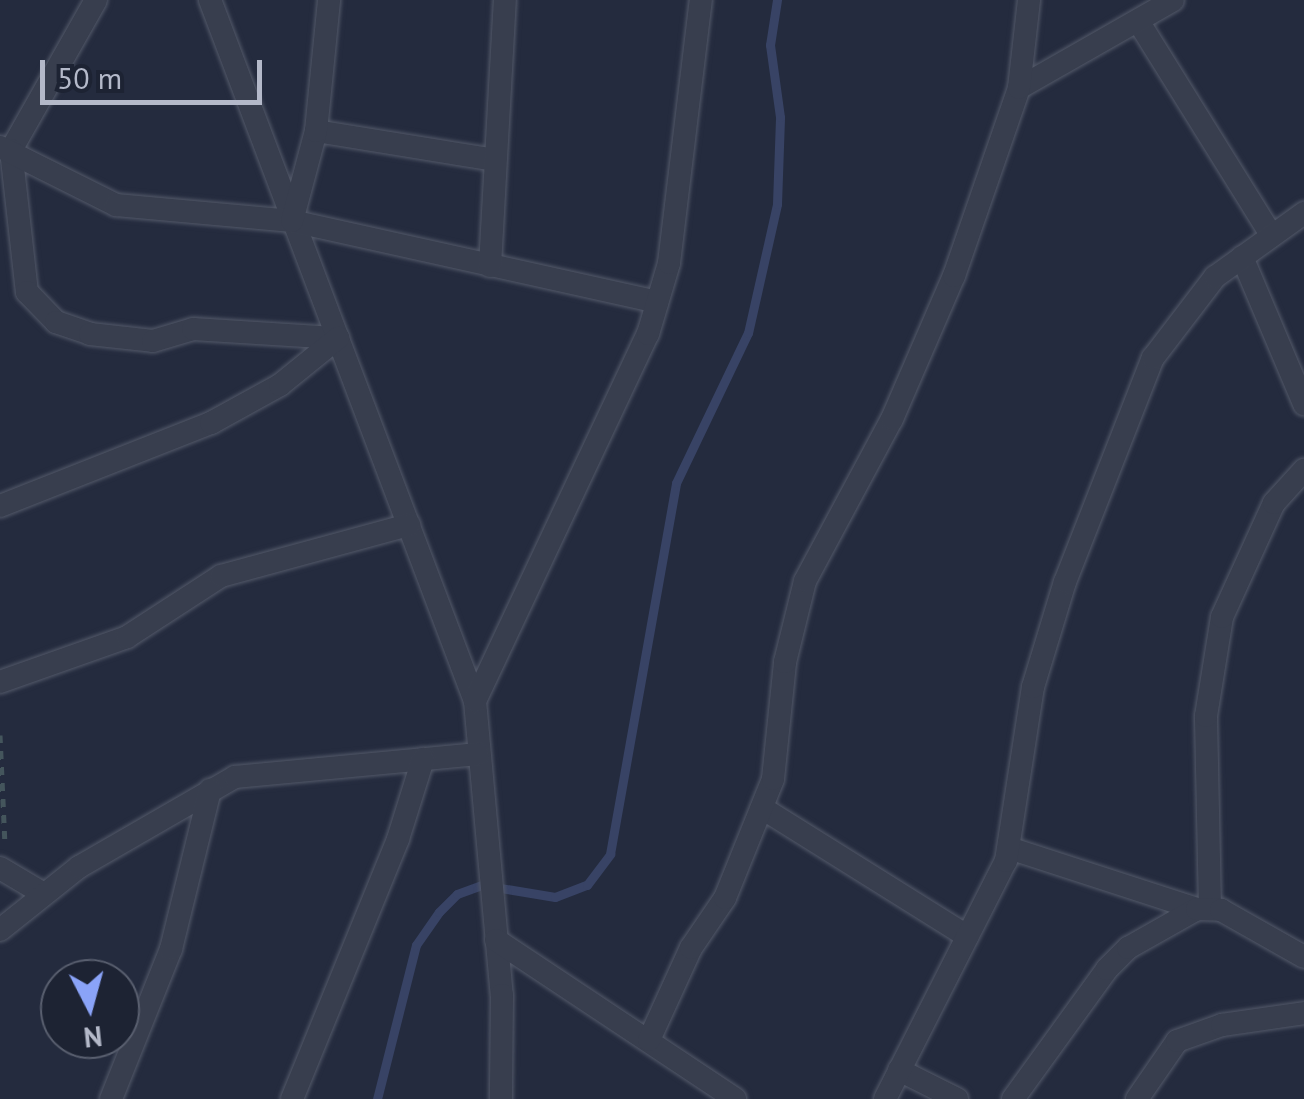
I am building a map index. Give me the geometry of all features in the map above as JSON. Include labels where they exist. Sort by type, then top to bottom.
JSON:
[{"type":"street","points":[[96,0],[5,149],[27,292],[56,322],[153,341],[193,329],[338,338]]},
{"type":"street","points":[[210,0],[475,702],[496,940],[501,1099]]},
{"type":"street","points":[[292,222],[316,131],[329,0]]},
{"type":"street","points":[[490,266],[505,0]]},
{"type":"street","points":[[475,702],[657,302],[669,263],[701,0]]},
{"type":"street","points":[[649,1040],[691,948],[725,898],[762,808],[772,779],[785,662],[805,581],[892,419],[954,276],[1019,88],[1028,0]]},
{"type":"street","points":[[1019,88],[1068,54],[1173,0]]},
{"type":"street","points":[[1138,21],[1271,235]]},
{"type":"street","points":[[316,131],[495,160]]},
{"type":"street","points":[[5,149],[116,205],[292,222],[657,302]]},
{"type":"street","points":[[885,1099],[1009,848],[1033,687],[1064,582],[1153,358],[1186,307],[1242,257],[1304,213]]},
{"type":"street","points":[[1242,257],[1304,404]]},
{"type":"street","points":[[0,506],[211,423],[280,385],[338,338]]},
{"type":"street","points":[[1203,909],[1212,662],[1246,555],[1274,503],[1304,470]]},
{"type":"street","points":[[0,682],[126,637],[221,576],[408,526]]},
{"type":"street","points":[[0,930],[44,894],[234,777],[280,769],[478,754]]},
{"type":"street","points":[[292,1099],[398,838],[423,759]]},
{"type":"street","points":[[111,1099],[171,949],[210,790]]},
{"type":"street","points":[[762,808],[967,936]]},
{"type":"street","points":[[1009,848],[1203,909],[1304,957]]},
{"type":"street","points":[[1,869],[44,894]]},
{"type":"street","points":[[1014,1099],[1107,969],[1128,948],[1203,909]]},
{"type":"street","points":[[496,940],[735,1099]]},
{"type":"street","points":[[1137,1099],[1178,1041],[1222,1025],[1304,1013]]},
{"type":"street","points":[[899,1070],[957,1099]]},
{"type":"path","points":[[0,734],[1,869]]},
{"type":"waterway","points":[[377,1099],[416,945],[439,912],[457,894],[482,885],[555,897],[587,885],[610,854],[676,483],[748,333],[777,204],[780,117],[770,45],[777,0]]}]
